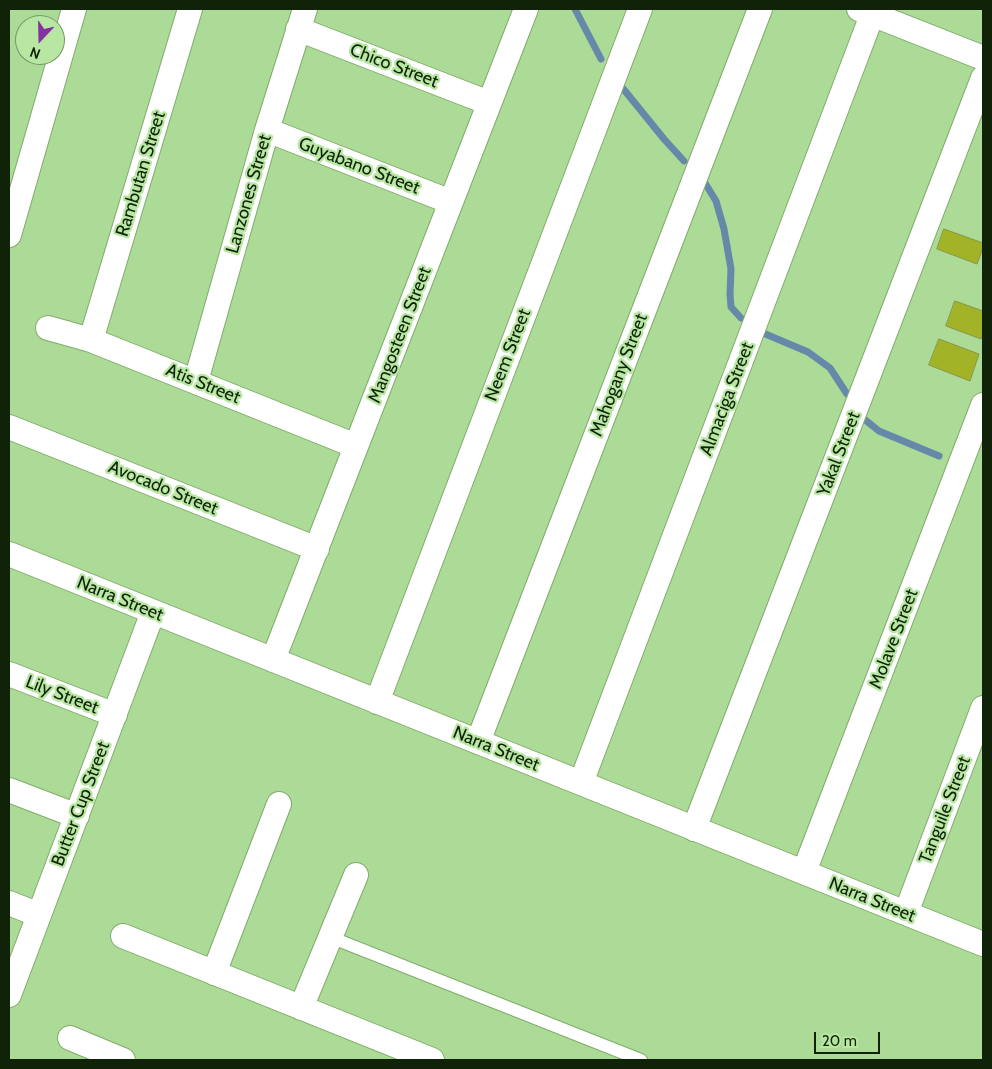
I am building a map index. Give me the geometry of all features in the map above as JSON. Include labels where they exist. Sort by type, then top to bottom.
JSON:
[{"type":"street","points":[[9,235],[74,9]]},
{"type":"street","name":"Rambutan Street","points":[[91,340],[190,9]]},
{"type":"street","name":"Neem Street","points":[[376,702],[640,9]]},
{"type":"street","name":"Mahogany Street","points":[[478,742],[760,9]]},
{"type":"street","name":"Mangosteen Street","points":[[273,660],[451,202],[523,10]]},
{"type":"street","points":[[865,12],[983,58]]},
{"type":"street","name":"Almaciga Street","points":[[581,783],[865,12]]},
{"type":"street","name":"Chico Street","points":[[302,19],[489,103]]},
{"type":"street","name":"Lanzones Street","points":[[196,381],[267,130],[302,19]]},
{"type":"street","name":"Yakal Street","points":[[694,829],[983,78]]},
{"type":"street","name":"Guyabano Street","points":[[267,130],[451,202]]},
{"type":"street","name":"Atis Street","points":[[48,328],[91,340],[356,446]]},
{"type":"street","name":"Molave Street","points":[[804,872],[983,405]]},
{"type":"street","name":"Avocado Street","points":[[9,427],[317,549]]},
{"type":"street","name":"Narra Street","points":[[9,554],[983,944]]},
{"type":"street","name":"Butter Cup Street","points":[[9,995],[153,612]]},
{"type":"street","name":"Lily Street","points":[[9,674],[115,715]]},
{"type":"street","name":"Tanguile Street","points":[[906,913],[983,708]]},
{"type":"street","points":[[9,790],[76,816]]},
{"type":"street","points":[[214,973],[279,804]]},
{"type":"street","points":[[301,1008],[356,875]]},
{"type":"street","points":[[9,903],[39,914]]},
{"type":"street","points":[[123,936],[432,1060]]},
{"type":"street","points":[[70,1038],[123,1060]]},
{"type":"lane","points":[[330,937],[640,1060]]},
{"type":"building","points":[[944,229],[983,243],[977,264],[937,249]]},
{"type":"building","points":[[955,301],[983,311],[981,339],[946,326]]},
{"type":"building","points":[[939,339],[979,354],[970,381],[929,365]]},
{"type":"waterway","points":[[575,9],[601,59]]},
{"type":"waterway","points":[[621,86],[684,161]]},
{"type":"waterway","points":[[702,178],[716,201],[724,229],[731,269],[731,307],[741,318]]},
{"type":"waterway","points":[[763,333],[808,352],[830,368],[847,394]]},
{"type":"waterway","points":[[859,415],[879,431],[939,456]]}]
